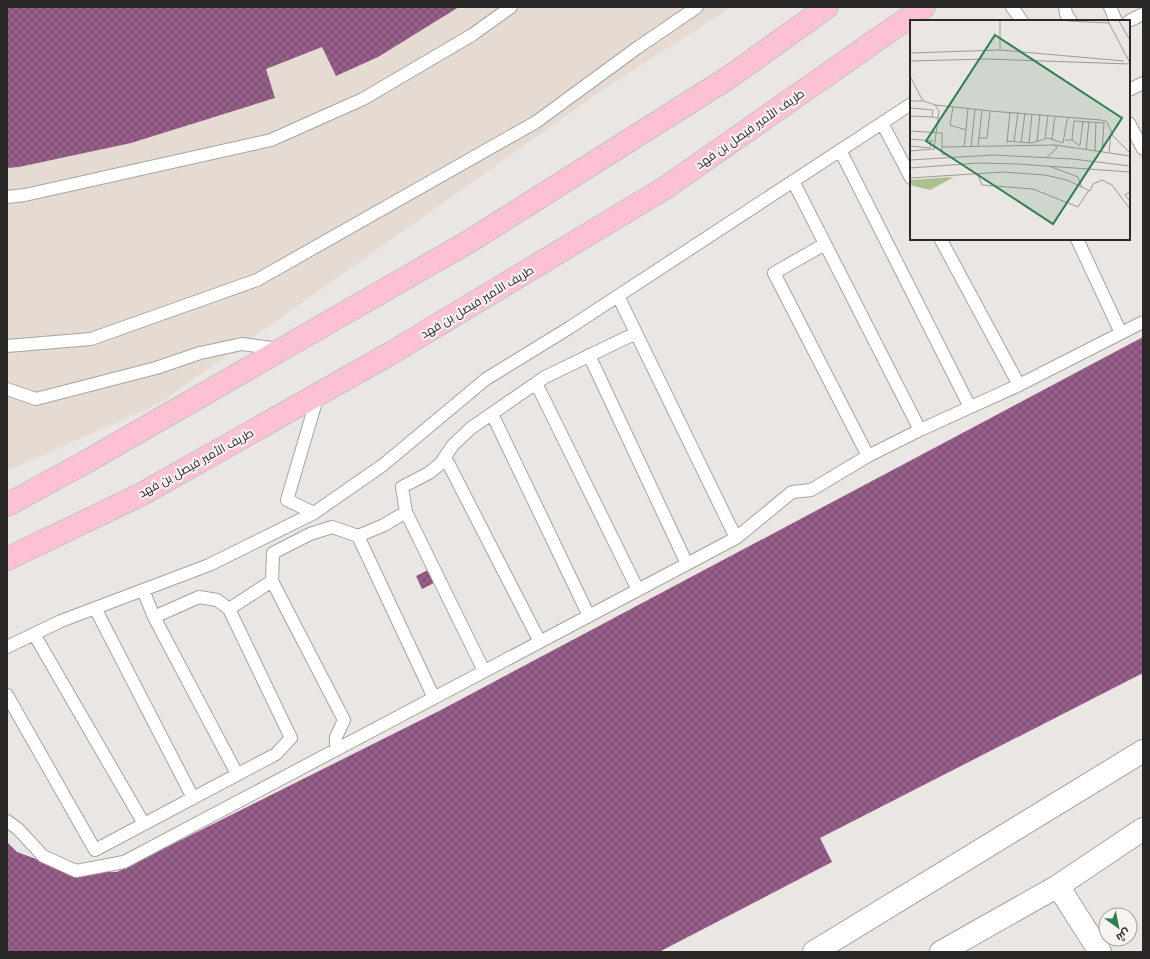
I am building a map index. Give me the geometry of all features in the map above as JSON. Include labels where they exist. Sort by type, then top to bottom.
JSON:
[{"type":"main road","points":[[7,504],[84,463],[484,232],[728,78],[827,7]]},
{"type":"main road","name":"طريف الأمير فيصل بن فهد","points":[[7,559],[142,494],[393,352],[666,188],[924,8]]},
{"type":"street","points":[[814,952],[1143,751]]},
{"type":"street","points":[[941,952],[1058,886],[1143,830]]},
{"type":"street","points":[[1058,886],[1100,952]]},
{"type":"lane","points":[[7,197],[270,140],[363,99],[472,36],[511,7]]},
{"type":"lane","points":[[1012,7],[1021,20]]},
{"type":"lane","points":[[1066,7],[1066,14],[1070,20]]},
{"type":"lane","points":[[1110,7],[1116,20]]},
{"type":"lane","points":[[7,346],[91,339],[257,280],[536,122],[694,8]]},
{"type":"lane","points":[[1130,20],[1143,14]]},
{"type":"lane","points":[[1130,90],[1143,83]]},
{"type":"lane","points":[[7,648],[61,621],[209,565],[314,512],[383,465],[486,379],[569,328],[910,105]]},
{"type":"lane","points":[[882,123],[910,176]]},
{"type":"lane","points":[[1130,125],[1143,149]]},
{"type":"lane","points":[[840,150],[970,407]]},
{"type":"lane","points":[[793,181],[920,430]]},
{"type":"lane","points":[[942,240],[1019,385]]},
{"type":"lane","points":[[1077,240],[1121,333]]},
{"type":"lane","points":[[825,244],[774,273],[868,456]]},
{"type":"lane","points":[[618,296],[736,538]]},
{"type":"lane","points":[[7,821],[18,829],[43,856],[76,871],[124,862],[736,538],[792,492],[811,490],[868,456],[920,430],[1019,385],[1143,322]]},
{"type":"lane","points":[[484,671],[406,512],[402,487],[429,473],[440,464],[453,445],[471,428],[545,377],[636,333]]},
{"type":"lane","points":[[7,389],[36,399],[156,368],[200,353],[242,344],[282,350]]},
{"type":"lane","points":[[589,355],[687,564]]},
{"type":"lane","points":[[536,383],[638,590]]},
{"type":"lane","points":[[314,512],[287,500],[318,394]]},
{"type":"lane","points":[[492,414],[588,616]]},
{"type":"lane","points":[[445,457],[540,642]]},
{"type":"lane","points":[[336,750],[336,737],[344,720],[272,581],[273,553],[310,534],[332,527],[358,536],[384,525],[406,512]]},
{"type":"lane","points":[[358,536],[434,698]]},
{"type":"lane","points":[[229,609],[272,581]]},
{"type":"lane","points":[[143,590],[154,617],[237,774]]},
{"type":"lane","points":[[7,695],[95,850],[276,754],[291,738],[229,609],[218,600],[199,597],[154,617]]},
{"type":"lane","points":[[95,608],[193,798]]},
{"type":"lane","points":[[34,634],[144,824]]},
{"type":"shaded area","points":[[7,7],[731,7],[597,94],[160,403],[7,471]]},
{"type":"building","points":[[7,7],[459,7],[378,57],[336,76],[322,47],[266,69],[275,98],[131,143],[19,167],[7,168]]},
{"type":"building","points":[[1143,337],[1143,673],[820,838],[832,862],[659,952],[7,952],[7,842],[17,852],[69,871],[117,872],[439,711]]},
{"type":"building","points":[[428,570],[434,583],[422,589],[416,576]]}]
